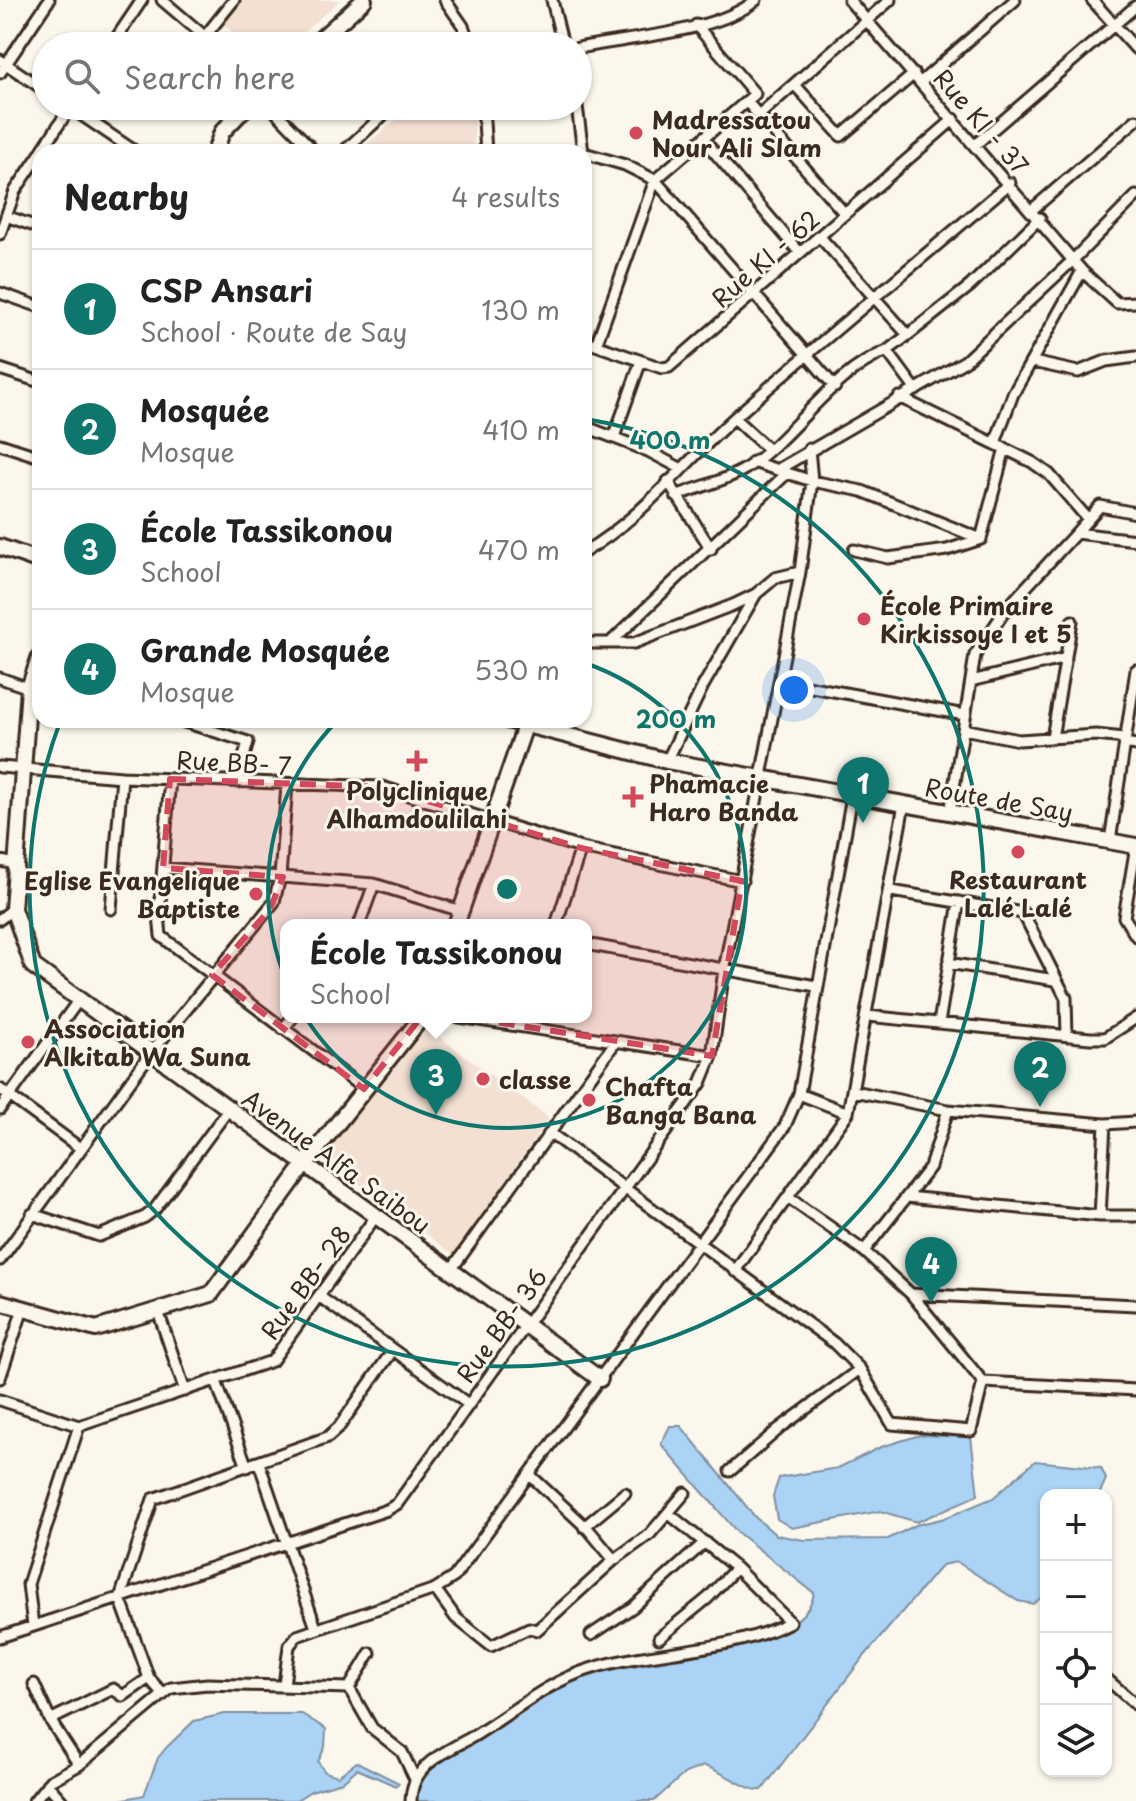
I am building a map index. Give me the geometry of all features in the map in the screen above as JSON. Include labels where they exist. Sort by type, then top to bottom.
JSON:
[{"type":"street","points":[[0,73],[3,62],[49,0]]},
{"type":"street","points":[[120,32],[142,0]]},
{"type":"street","points":[[162,0],[202,32]]},
{"type":"street","points":[[208,32],[234,0]]},
{"type":"street","points":[[445,0],[465,32]]},
{"type":"street","points":[[552,0],[560,32]]},
{"type":"street","points":[[592,45],[696,25],[743,11],[756,0]]},
{"type":"street","name":"Rue KI - 37","points":[[849,0],[1033,209],[1082,271],[1117,303],[1136,302]]},
{"type":"street","points":[[759,115],[890,0]]},
{"type":"street","points":[[795,85],[841,136],[1015,0]]},
{"type":"street","points":[[1092,0],[1136,49]]},
{"type":"street","points":[[328,32],[360,1]]},
{"type":"street","points":[[976,144],[1136,6]]},
{"type":"street","points":[[596,345],[655,180],[748,103],[755,91],[696,25]]},
{"type":"street","points":[[3,62],[32,82]]},
{"type":"street","points":[[748,103],[845,214]]},
{"type":"street","name":"Rue KI - 62","points":[[592,344],[669,367],[954,119]]},
{"type":"street","points":[[46,144],[62,120]]},
{"type":"street","points":[[89,120],[124,144]]},
{"type":"street","points":[[218,144],[222,132],[234,120]]},
{"type":"street","points":[[284,120],[307,144]]},
{"type":"street","points":[[352,144],[378,120]]},
{"type":"street","points":[[484,120],[485,144]]},
{"type":"street","points":[[579,120],[583,144]]},
{"type":"street","points":[[1033,209],[1136,120]]},
{"type":"street","points":[[704,140],[800,253]]},
{"type":"street","points":[[592,155],[625,165],[655,180],[835,387]]},
{"type":"street","points":[[0,234],[15,191],[32,165]]},
{"type":"street","points":[[592,546],[637,515],[680,468],[734,418],[1010,183]]},
{"type":"street","points":[[612,641],[711,549],[782,472],[809,449],[965,361],[1136,196]]},
{"type":"street","points":[[6,216],[32,225]]},
{"type":"street","points":[[676,496],[742,471],[769,450],[858,364],[887,351],[970,286],[1040,218]]},
{"type":"street","points":[[820,237],[873,300],[908,335]]},
{"type":"street","points":[[995,443],[1013,394],[1082,271]]},
{"type":"street","points":[[0,293],[32,304]]},
{"type":"street","points":[[887,351],[916,390]]},
{"type":"street","points":[[1033,362],[1078,372],[1106,361],[1136,357]]},
{"type":"street","points":[[614,437],[641,361]]},
{"type":"street","points":[[0,369],[32,379]]},
{"type":"street","points":[[899,397],[1005,448],[1049,474],[1087,518]]},
{"type":"street","points":[[734,418],[769,450]]},
{"type":"street","points":[[592,429],[680,468]]},
{"type":"street","points":[[0,444],[32,454]]},
{"type":"street","points":[[981,539],[1005,448]]},
{"type":"street","name":"Rue BB- 36","points":[[0,1637],[287,1544],[397,1504],[701,1083],[712,1056],[724,970],[800,572],[812,481],[809,449]]},
{"type":"street","points":[[753,462],[812,481],[862,491],[981,539]]},
{"type":"street","points":[[668,481],[711,549]]},
{"type":"street","points":[[950,813],[975,655],[1006,609],[1087,518],[1102,505],[1136,513]]},
{"type":"street","points":[[1076,533],[1136,540]]},
{"type":"street","points":[[854,550],[888,558],[947,550],[981,539]]},
{"type":"street","points":[[0,547],[32,558]]},
{"type":"street","points":[[592,642],[634,643],[756,594],[775,578],[800,572]]},
{"type":"street","points":[[667,761],[703,686],[756,594]]},
{"type":"street","points":[[1052,738],[1072,621]]},
{"type":"street","points":[[971,681],[1066,658]]},
{"type":"street","points":[[1110,841],[1135,676]]},
{"type":"street","points":[[0,678],[29,688]]},
{"type":"street","points":[[779,681],[965,715]]},
{"type":"street","name":"Avenue Alfa Saibou","points":[[32,682],[29,688],[13,909],[33,966],[600,1379]]},
{"type":"street","points":[[203,728],[248,742],[237,782]]},
{"type":"street","points":[[163,868],[374,884],[458,918],[524,728]]},
{"type":"street","name":"Route de Say","points":[[533,728],[667,761],[1136,846]]},
{"type":"street","points":[[963,729],[1019,740],[1124,740],[1136,745]]},
{"type":"street","name":"Rue BB- 7","points":[[0,767],[122,777],[382,787],[581,848],[742,881]]},
{"type":"street","points":[[111,909],[122,777]]},
{"type":"street","points":[[170,779],[159,915],[161,936],[364,1089]]},
{"type":"street","points":[[0,1260],[150,1054],[212,975],[270,909],[280,877],[287,785]]},
{"type":"street","points":[[284,1685],[292,1641],[316,1628],[435,1589],[461,1569],[785,1126],[799,1094],[852,796]]},
{"type":"street","points":[[735,1271],[848,1113],[891,891],[904,804]]},
{"type":"street","points":[[1136,846],[1124,917],[1136,936]]},
{"type":"street","points":[[558,919],[581,848]]},
{"type":"street","points":[[0,861],[17,864]]},
{"type":"street","points":[[361,919],[374,884]]},
{"type":"street","points":[[891,891],[1023,913],[1068,1006],[1067,1036]]},
{"type":"street","points":[[939,1023],[959,902]]},
{"type":"street","points":[[0,919],[13,909]]},
{"type":"street","points":[[592,945],[816,986]]},
{"type":"street","points":[[948,963],[1055,980]]},
{"type":"street","points":[[0,1109],[78,1001]]},
{"type":"street","points":[[867,1016],[1105,1038],[1136,1018]]},
{"type":"street","points":[[283,1029],[288,1023]]},
{"type":"street","points":[[0,1302],[96,1329],[211,1294],[305,1164],[417,1023]]},
{"type":"street","points":[[493,1023],[614,1044],[712,1056]]},
{"type":"street","points":[[522,1028],[524,1023]]},
{"type":"street","points":[[451,1270],[614,1044]]},
{"type":"street","points":[[0,1089],[80,1148]]},
{"type":"street","points":[[854,1091],[948,1110],[1105,1124],[1136,1122]]},
{"type":"street","points":[[799,1094],[848,1113]]},
{"type":"street","points":[[32,1214],[99,1236],[145,1217],[155,1209],[228,1110]]},
{"type":"street","points":[[864,1251],[936,1156],[948,1110]]},
{"type":"street","points":[[1100,1216],[1105,1124]]},
{"type":"street","points":[[550,1133],[834,1343],[860,1369],[888,1419],[898,1426],[971,1431],[983,1382]]},
{"type":"street","points":[[907,1197],[1100,1216],[1136,1216]]},
{"type":"street","points":[[789,1198],[864,1251],[911,1294],[983,1382],[1136,1390]]},
{"type":"street","name":"Rue BB- 28","points":[[79,1426],[272,1361],[376,1216]]},
{"type":"street","points":[[911,1294],[1136,1305]]},
{"type":"street","points":[[320,1297],[468,1404]]},
{"type":"street","points":[[0,1378],[23,1309]]},
{"type":"street","points":[[158,1311],[185,1391]]},
{"type":"street","points":[[162,1693],[149,1678],[120,1598],[153,1499],[259,1463],[334,1433],[393,1350]]},
{"type":"street","points":[[730,1471],[780,1428],[860,1369]]},
{"type":"street","points":[[216,1381],[247,1467]]},
{"type":"street","points":[[0,1400],[79,1426],[28,1584],[33,1626]]},
{"type":"street","points":[[259,1463],[316,1628]]},
{"type":"street","points":[[530,1475],[614,1560]]},
{"type":"street","points":[[584,1527],[625,1493]]},
{"type":"street","points":[[435,1589],[456,1618],[493,1647],[529,1628],[542,1628],[614,1560],[650,1534],[685,1493]]},
{"type":"street","points":[[411,1801],[415,1779],[428,1763],[570,1676],[639,1657],[712,1648],[790,1622],[736,1568],[668,1513]]},
{"type":"street","points":[[591,1635],[633,1607],[705,1542]]},
{"type":"street","points":[[659,1638],[708,1598],[736,1568]]},
{"type":"street","points":[[349,1688],[370,1653]]},
{"type":"street","points":[[50,1720],[113,1689],[123,1696],[149,1678]]},
{"type":"street","points":[[34,1684],[50,1720],[79,1765]]},
{"type":"street","points":[[1112,1684],[1136,1705]]},
{"type":"street","points":[[34,1801],[47,1784],[79,1765],[162,1693],[178,1686],[349,1688]]},
{"type":"street","points":[[349,1688],[372,1728],[402,1752],[415,1779]]},
{"type":"street","points":[[47,1784],[62,1801]]},
{"type":"highlighted area","points":[[170,779],[382,787],[581,848],[742,881],[712,1056],[426,1011],[364,1089],[212,975],[270,909],[283,877],[163,868]]},
{"type":"shaded area","points":[[242,0],[340,0],[304,32],[233,32],[223,24]]},
{"type":"shaded area","points":[[396,120],[475,120],[474,144],[367,144]]},
{"type":"shaded area","points":[[425,1026],[549,1118],[454,1255],[322,1156]]},
{"type":"water","points":[[670,1426],[681,1426],[755,1517],[776,1535],[804,1540],[888,1539],[916,1525],[945,1518],[993,1498],[1035,1461],[1101,1468],[1106,1479],[1102,1489],[1040,1489],[1040,1599],[1033,1604],[1018,1601],[957,1562],[942,1565],[862,1659],[762,1790],[749,1788],[704,1766],[685,1773],[654,1801],[415,1801],[415,1788],[421,1775],[571,1680],[746,1644],[779,1631],[803,1615],[814,1593],[737,1532],[661,1444]]},
{"type":"water","points":[[920,1435],[971,1437],[978,1495],[917,1522],[880,1511],[792,1528],[777,1519],[773,1496],[779,1478],[838,1468],[881,1447]]},
{"type":"water","points":[[224,1714],[302,1714],[326,1729],[325,1747],[318,1762],[325,1772],[338,1776],[357,1762],[399,1783],[396,1786],[357,1769],[342,1782],[311,1791],[295,1801],[115,1801],[144,1795],[158,1758],[166,1748],[194,1721]]},
{"type":"place","name":"Madressatou Nour Ali Slam","points":[[636,133]]},
{"type":"place","name":"École Primaire Kirkissoye I et 5","points":[[864,619]]},
{"type":"place","name":"Polyclinique Alhamdoulilahi","points":[[417,761]]},
{"type":"place","name":"Phamacie Haro Banda","points":[[633,797]]},
{"type":"place","name":"CSP Ansari","points":[[863,823]]},
{"type":"place","name":"Restaurant Lalé Lalé","points":[[1018,852]]},
{"type":"place","name":"Eglise Evangelique Baptiste","points":[[256,894]]},
{"type":"place","name":"Association Alkitab Wa Suna","points":[[28,1042]]},
{"type":"place","name":"classe","points":[[483,1079]]},
{"type":"place","name":"Chafta Banga Bana","points":[[589,1100]]},
{"type":"place","name":"Mosquée","points":[[1040,1107]]},
{"type":"place","name":"École Tassikonou","points":[[436,1115]]},
{"type":"place","name":"Grande Mosquée","points":[[931,1303]]}]
